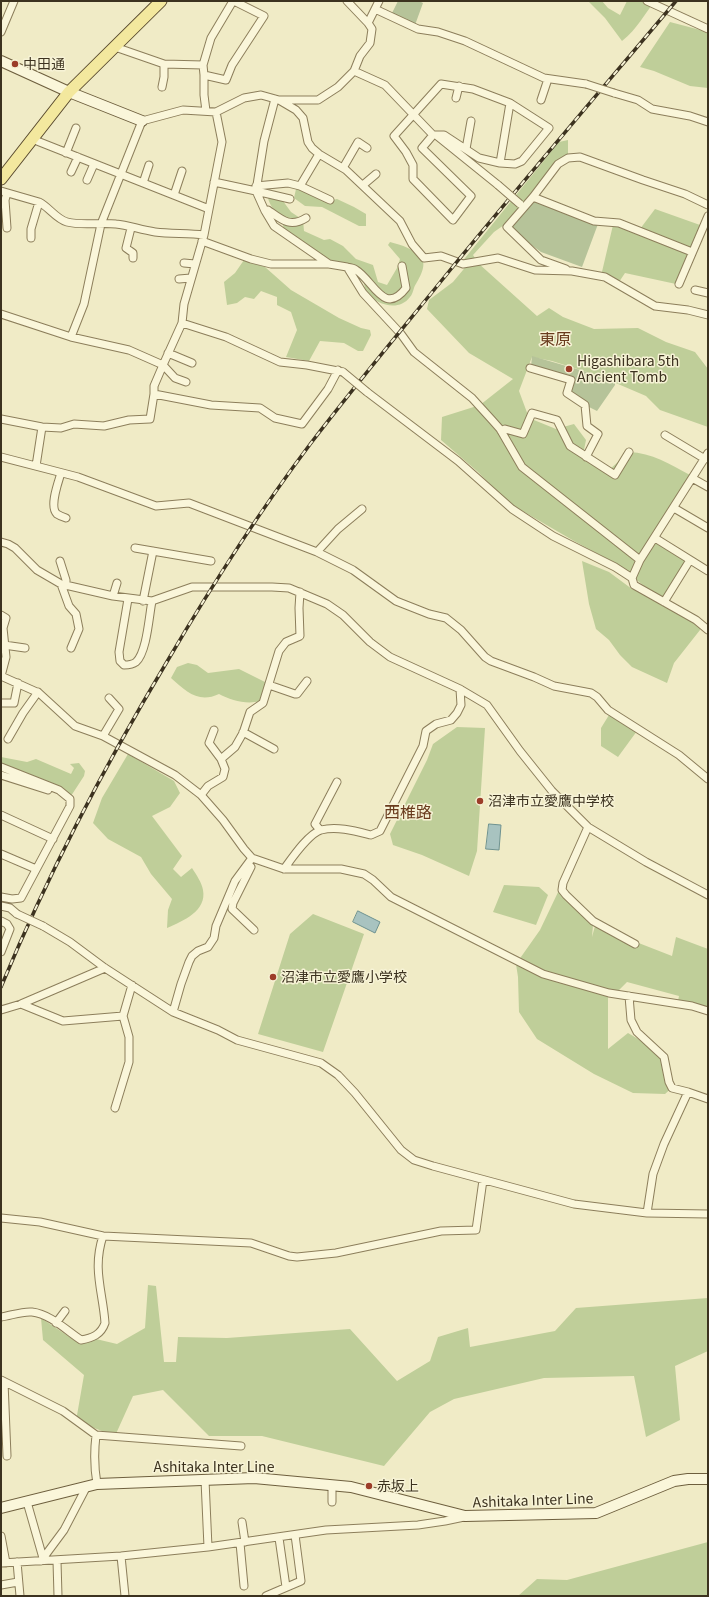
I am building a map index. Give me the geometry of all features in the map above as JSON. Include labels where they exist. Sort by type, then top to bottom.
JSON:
[{"type":"main road","points":[[1,179],[69,92],[161,1]]},
{"type":"main road","points":[[1,61],[69,92],[142,121]]},
{"type":"main road","name":"Ashitaka Inter Line","points":[[1,1508],[92,1485],[254,1478],[351,1487],[465,1516],[596,1513],[663,1484],[688,1479],[708,1479]]},
{"type":"street","points":[[1,32],[14,1]]},
{"type":"street","points":[[204,75],[226,80],[232,65],[264,16],[233,1],[211,38],[203,65],[206,111]]},
{"type":"street","points":[[277,100],[318,100],[338,87],[354,71],[360,56],[370,42],[372,28],[347,1]]},
{"type":"street","points":[[368,23],[379,1]]},
{"type":"street","points":[[647,1],[708,29]]},
{"type":"street","points":[[376,9],[418,29],[438,32],[465,41],[548,79],[586,84],[638,100],[652,109],[690,116],[708,122]]},
{"type":"street","points":[[115,48],[164,64],[203,65]]},
{"type":"street","points":[[162,87],[164,64]]},
{"type":"street","points":[[354,71],[385,86],[435,135],[522,206]]},
{"type":"street","points":[[541,100],[548,79]]},
{"type":"street","points":[[441,84],[473,88],[510,103],[549,128],[522,161],[515,164],[500,163],[478,158],[444,135],[435,135],[422,148],[471,196],[453,220],[413,179],[413,165],[406,152],[394,136],[413,115],[441,84]]},
{"type":"street","points":[[456,98],[459,86]]},
{"type":"street","points":[[72,336],[84,304],[101,224],[142,121],[183,110],[216,112],[244,98],[261,95],[277,100],[296,110],[303,118],[308,142],[319,154],[343,168],[363,185],[400,221],[412,244],[424,258],[441,256],[463,264],[498,258],[535,270],[572,271],[605,277],[655,306],[688,310],[708,315]]},
{"type":"street","points":[[277,100],[264,141],[256,188],[265,211],[274,226],[329,264]]},
{"type":"street","points":[[500,163],[510,103]]},
{"type":"street","points":[[1,419],[42,427],[61,428],[83,423],[104,426],[128,420],[150,419],[154,386],[182,323],[184,304],[203,238],[222,142],[216,112]]},
{"type":"street","points":[[466,150],[471,120]]},
{"type":"street","points":[[66,153],[76,128]]},
{"type":"street","points":[[32,139],[209,209]]},
{"type":"street","points":[[343,168],[358,142],[367,148]]},
{"type":"street","points":[[300,186],[319,154]]},
{"type":"street","points":[[71,172],[78,157]]},
{"type":"street","points":[[572,271],[541,260],[507,226],[522,206],[533,197],[558,164],[568,158],[580,157],[686,194],[708,205]]},
{"type":"street","points":[[88,180],[94,164]]},
{"type":"street","points":[[143,183],[149,165]]},
{"type":"street","points":[[174,195],[182,171]]},
{"type":"street","points":[[363,185],[376,174]]},
{"type":"street","points":[[214,182],[256,188],[290,199]]},
{"type":"street","points":[[256,188],[288,183],[300,186],[330,200]]},
{"type":"street","points":[[7,228],[4,192],[44,204],[57,217],[66,222],[116,224],[131,228],[203,238],[251,259],[271,264],[329,264],[347,267],[356,270],[381,297],[391,299],[400,296],[406,288],[402,266]]},
{"type":"street","points":[[533,197],[594,221],[619,223],[692,252]]},
{"type":"street","points":[[31,238],[31,229],[39,202]]},
{"type":"street","points":[[265,211],[268,210],[283,222],[299,222],[306,218]]},
{"type":"street","points":[[679,284],[708,216]]},
{"type":"street","points":[[131,228],[126,248],[133,253],[133,258]]},
{"type":"street","points":[[184,263],[195,264]]},
{"type":"street","points":[[347,267],[363,293],[401,334],[414,352],[472,398],[501,431],[522,467],[640,560]]},
{"type":"street","points":[[179,279],[191,278]]},
{"type":"street","points":[[695,290],[708,293]]},
{"type":"street","points":[[1,314],[72,336],[129,350],[163,365],[175,378],[186,382]]},
{"type":"street","points":[[182,323],[226,337],[280,362],[340,371],[458,461],[512,509],[553,536],[615,567],[632,578]]},
{"type":"street","points":[[168,353],[192,363]]},
{"type":"street","points":[[530,368],[571,380],[568,393],[585,405],[587,426],[598,434],[586,457]]},
{"type":"street","points":[[154,394],[211,404],[260,408],[275,418],[302,424],[340,371]]},
{"type":"street","points":[[501,431],[505,429],[523,434],[532,413],[557,420],[570,446],[615,475],[629,452]]},
{"type":"street","points":[[36,466],[42,427]]},
{"type":"street","points":[[665,435],[706,456],[640,560],[632,578],[634,585],[696,620],[708,630]]},
{"type":"street","points":[[1,457],[78,477],[156,506],[189,503],[317,552],[353,570],[396,601],[429,614],[446,618],[461,630],[485,657],[491,661],[554,686],[591,693],[597,697],[608,710],[679,756],[708,779]]},
{"type":"street","points":[[61,473],[55,497],[54,509],[59,515],[66,518]]},
{"type":"street","points":[[692,478],[708,488]]},
{"type":"street","points":[[674,508],[708,528]]},
{"type":"street","points":[[317,552],[338,529],[362,509]]},
{"type":"street","points":[[655,538],[708,571]]},
{"type":"street","points":[[1,542],[15,548],[37,570],[64,585],[128,599],[152,601],[192,587],[272,586],[289,588],[326,604],[343,615],[370,642],[390,657],[460,689],[487,705],[520,752],[552,791],[588,827],[646,862],[708,895]]},
{"type":"street","points":[[135,548],[211,561]]},
{"type":"street","points":[[143,601],[153,551]]},
{"type":"street","points":[[664,602],[690,560]]},
{"type":"street","points":[[60,561],[66,580],[64,585],[69,606],[76,614],[79,629],[72,648]]},
{"type":"street","points":[[114,596],[117,582]]},
{"type":"street","points":[[221,759],[235,747],[243,732],[250,712],[263,704],[279,651],[286,642],[300,636],[298,608],[300,592]]},
{"type":"street","points":[[128,599],[119,652],[120,661],[124,665],[130,665],[136,662],[143,650],[152,601]]},
{"type":"street","points":[[1,616],[6,618],[3,628],[6,657],[1,676],[38,692],[75,726],[103,736],[175,775],[201,795],[223,820],[244,849],[250,861],[251,867],[233,903],[232,909],[254,930]]},
{"type":"street","points":[[4,645],[25,648]]},
{"type":"street","points":[[269,685],[297,694],[307,681]]},
{"type":"street","points":[[1,703],[14,703],[18,683]]},
{"type":"street","points":[[284,868],[307,840],[320,830],[347,829],[371,835],[380,831],[423,746],[426,731],[436,724],[451,720],[457,713],[461,705],[460,689]]},
{"type":"street","points":[[8,739],[22,713],[38,692]]},
{"type":"street","points":[[103,736],[118,709],[108,698]]},
{"type":"street","points":[[201,795],[208,786],[223,777],[225,769],[221,759],[209,743],[214,730]]},
{"type":"street","points":[[243,732],[274,749]]},
{"type":"street","points":[[1,767],[59,790],[70,799]]},
{"type":"street","points":[[1,775],[56,792],[70,799]]},
{"type":"street","points":[[320,830],[315,824],[336,782]]},
{"type":"street","points":[[1,897],[12,899],[21,898],[70,806],[70,799]]},
{"type":"street","points":[[1,815],[53,839]]},
{"type":"street","points":[[588,827],[563,883],[562,890],[593,921],[635,944]]},
{"type":"street","points":[[1,854],[36,869]]},
{"type":"street","points":[[250,861],[284,868],[341,869],[364,874],[391,897],[542,974],[609,993],[692,1006],[708,1011]]},
{"type":"street","points":[[174,1012],[181,984],[192,956],[198,951],[208,947],[214,938],[216,926],[235,881],[250,861]]},
{"type":"street","points":[[1,906],[10,908],[17,914],[43,926],[70,942],[105,968],[174,1012],[218,1030],[237,1040],[321,1063],[338,1076],[355,1093],[401,1150],[414,1160],[574,1204],[647,1213],[708,1214]]},
{"type":"street","points":[[1,921],[7,924],[10,929],[1,952]]},
{"type":"street","points":[[1,1011],[105,968]]},
{"type":"street","points":[[115,1108],[129,1062],[129,1037],[123,1016],[132,985]]},
{"type":"street","points":[[629,996],[631,1020],[637,1032],[664,1057],[669,1082],[672,1088],[708,1099]]},
{"type":"street","points":[[21,1004],[50,1014],[63,1021],[123,1016]]},
{"type":"street","points":[[647,1213],[653,1174],[664,1144],[688,1092]]},
{"type":"street","points":[[1,1218],[47,1224],[102,1236],[251,1244],[288,1256],[297,1257],[336,1253],[441,1232],[476,1230],[484,1180]]},
{"type":"street","points":[[1,1318],[30,1312],[39,1314],[56,1322],[81,1340],[93,1338],[104,1326],[105,1317],[98,1276],[102,1236]]},
{"type":"street","points":[[56,1322],[65,1311]]},
{"type":"street","points":[[2,1381],[63,1411],[96,1435],[241,1446]]},
{"type":"street","points":[[2,1381],[7,1456]]},
{"type":"street","points":[[42,1559],[64,1530],[92,1485],[96,1435]]},
{"type":"street","points":[[205,1480],[208,1547]]},
{"type":"street","points":[[332,1485],[332,1502]]},
{"type":"street","points":[[27,1502],[42,1559]]},
{"type":"street","points":[[1,1536],[3,1563],[42,1559],[57,1561],[208,1547],[333,1530],[418,1525],[445,1522],[465,1516]]},
{"type":"street","points":[[242,1522],[244,1586]]},
{"type":"street","points":[[266,1596],[301,1581],[295,1535]]},
{"type":"street","points":[[279,1538],[286,1587]]},
{"type":"street","points":[[122,1556],[124,1596]]},
{"type":"street","points":[[57,1561],[58,1596]]},
{"type":"street","points":[[17,1562],[20,1596]]},
{"type":"street","points":[[1,1585],[18,1582]]},
{"type":"green space","points":[[398,1],[419,1],[423,3],[415,25],[391,15]]},
{"type":"green space","points":[[588,1],[602,1],[608,8],[620,15],[627,1],[655,1],[636,27],[622,41],[605,18]]},
{"type":"green space","points":[[670,22],[708,32],[708,88],[690,86],[654,71],[640,67]]},
{"type":"green space","points":[[568,140],[568,155],[524,206],[504,225],[494,232],[473,255],[477,261],[461,263],[559,142]]},
{"type":"green space","points":[[300,186],[329,201],[337,199],[366,214],[366,226],[359,226],[322,207],[305,206],[294,198],[296,189]]},
{"type":"green space","points":[[268,198],[283,201],[291,212],[303,220],[304,231],[324,240],[330,239],[343,246],[356,259],[373,265],[378,282],[387,285],[397,268],[400,259],[388,245],[390,242],[408,248],[416,253],[422,259],[423,266],[411,296],[405,302],[394,305],[388,305],[376,301],[367,293],[363,278],[344,267],[329,262],[284,231],[282,221],[272,207]]},
{"type":"green space","points":[[532,198],[598,224],[582,267],[541,252],[507,227]]},
{"type":"green space","points":[[655,209],[700,225],[676,284],[625,273],[617,285],[601,276],[613,225],[640,229]]},
{"type":"green space","points":[[244,260],[265,267],[291,290],[339,318],[361,328],[370,330],[371,335],[363,351],[358,351],[344,343],[320,341],[309,361],[286,357],[297,330],[291,312],[277,305],[277,297],[261,291],[254,299],[245,297],[237,303],[227,305],[224,282],[235,273]]},
{"type":"green space","points":[[478,263],[537,316],[549,308],[563,317],[594,329],[638,328],[666,342],[695,352],[708,369],[708,427],[660,410],[646,396],[618,384],[552,361],[532,357],[519,391],[529,418],[556,429],[574,424],[586,440],[584,450],[572,447],[609,470],[629,452],[645,454],[653,457],[690,475],[655,538],[688,560],[662,600],[615,563],[507,502],[478,472],[441,440],[442,417],[480,405],[513,379],[469,353],[427,309],[429,300],[453,282],[468,264]]},
{"type":"green space","points":[[532,356],[587,372],[615,383],[615,385],[597,411],[589,407],[570,391],[572,379],[531,367]]},
{"type":"green space","points":[[582,561],[609,572],[632,589],[666,602],[700,625],[700,630],[674,663],[667,683],[632,667],[620,655],[609,640],[596,629],[589,604]]},
{"type":"green space","points":[[188,663],[197,665],[208,673],[239,669],[267,683],[260,701],[239,701],[219,694],[212,697],[199,697],[187,691],[171,678],[177,667]]},
{"type":"green space","points":[[609,715],[637,731],[618,757],[601,746],[601,728]]},
{"type":"green space","points":[[457,727],[485,728],[477,851],[469,876],[422,855],[393,845],[390,834],[427,760],[433,744]]},
{"type":"green space","points":[[128,754],[174,781],[180,793],[170,807],[152,816],[182,856],[173,869],[181,877],[192,868],[199,879],[203,890],[203,897],[198,909],[180,922],[167,928],[168,910],[172,899],[151,874],[141,857],[108,839],[93,823],[102,798]]},
{"type":"green space","points":[[1,757],[27,762],[36,759],[71,774],[74,768],[70,764],[79,763],[85,771],[84,776],[71,796],[1,766]]},
{"type":"green space","points":[[504,885],[539,887],[548,895],[536,925],[493,912]]},
{"type":"green space","points":[[560,888],[593,925],[592,937],[595,926],[672,956],[676,937],[708,949],[708,1013],[678,1001],[679,996],[627,982],[615,994],[608,997],[608,1049],[628,1033],[660,1052],[675,1085],[665,1094],[633,1093],[594,1074],[537,1039],[519,1012],[516,964],[540,930]]},
{"type":"green space","points":[[313,914],[364,934],[323,1052],[258,1034],[290,934]]},
{"type":"green space","points":[[148,1285],[156,1286],[164,1362],[176,1362],[178,1337],[227,1338],[350,1329],[397,1381],[430,1361],[438,1337],[468,1328],[470,1347],[555,1331],[576,1308],[708,1298],[708,1351],[675,1366],[680,1420],[646,1437],[634,1376],[544,1378],[454,1399],[430,1412],[384,1466],[262,1436],[209,1436],[163,1390],[133,1396],[115,1436],[76,1421],[84,1375],[43,1340],[41,1318],[77,1342],[96,1339],[117,1344],[145,1328]]},
{"type":"green space","points":[[708,1542],[708,1596],[518,1596],[537,1579],[567,1580]]},
{"type":"water","points":[[489,824],[501,825],[499,850],[486,849]]},
{"type":"water","points":[[358,911],[380,922],[375,933],[353,922]]},
{"type":"railway","points":[[1,987],[38,903],[78,820],[122,740],[185,632],[255,522],[311,443],[363,377],[451,269],[676,1]]},
{"type":"place","name":"中田通","points":[[15,64]]},
{"type":"place","name":"Higashibara 5th Ancient Tomb","points":[[569,369]]},
{"type":"place","name":"沼津市立愛鷹中学校","points":[[480,801]]},
{"type":"place","name":"沼津市立愛鷹小学校","points":[[273,977]]},
{"type":"place","name":"赤坂上","points":[[369,1486]]},
{"type":"district","name":"東原","points":[[555,339]]},
{"type":"district","name":"西椎路","points":[[408,812]]}]
